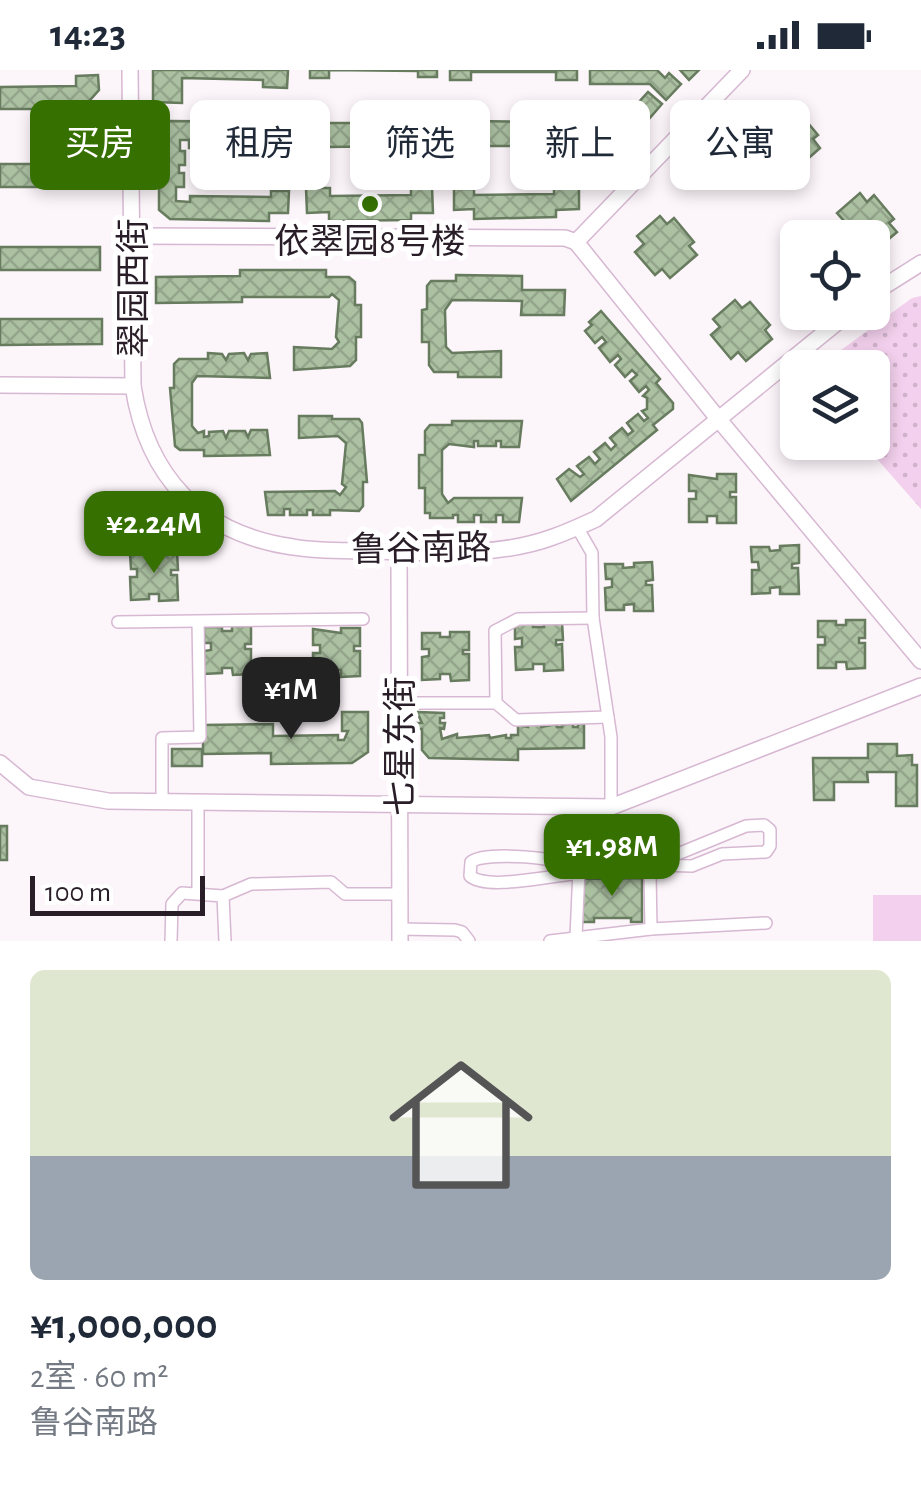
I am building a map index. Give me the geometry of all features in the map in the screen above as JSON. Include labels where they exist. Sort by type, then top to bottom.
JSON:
[{"type":"street","name":"翠园西街","points":[[130,70],[133,386]]},
{"type":"street","points":[[576,242],[742,70]]},
{"type":"street","points":[[133,236],[564,238],[576,242],[921,661]]},
{"type":"street","points":[[890,283],[921,263]]},
{"type":"street","name":"鲁谷南路","points":[[133,386],[137,414],[160,468],[178,492],[199,511],[256,540],[295,548],[398,552],[512,548],[552,538],[596,519],[829,330]]},
{"type":"street","points":[[0,385],[133,386]]},
{"type":"street","points":[[577,526],[592,552],[594,618],[608,716],[611,806]]},
{"type":"street","name":"七星东街","points":[[398,552],[400,935]]},
{"type":"street","points":[[496,702],[495,631],[518,619],[594,618]]},
{"type":"street","points":[[118,622],[363,619]]},
{"type":"street","points":[[162,802],[162,738],[200,737],[198,622]]},
{"type":"street","points":[[0,763],[29,787],[108,801],[611,806],[921,686]]},
{"type":"street","points":[[400,703],[496,702],[516,720],[608,716]]},
{"type":"street","points":[[198,802],[198,893]]},
{"type":"street","points":[[576,937],[578,872],[573,864],[534,858],[479,857],[470,862],[470,876],[479,883],[499,883],[545,875],[578,872],[652,866],[692,866],[722,854],[766,852],[770,830],[746,826],[652,866]]},
{"type":"street","points":[[651,929],[652,866]]},
{"type":"street","points":[[171,941],[172,904],[182,893],[223,896],[251,884],[331,882],[345,894],[400,894]]},
{"type":"street","points":[[223,896],[225,941]]},
{"type":"street","points":[[550,941],[651,929],[766,924]]},
{"type":"street","points":[[400,935],[456,930],[469,941]]},
{"type":"shaded area","points":[[921,296],[921,509],[878,460],[890,460],[890,350],[841,350],[868,330],[890,330],[890,314]]},
{"type":"shaded area","points":[[873,895],[921,895],[921,941],[873,941]]},
{"type":"building","points":[[153,70],[288,70],[287,88],[263,87],[263,80],[182,78],[182,103],[153,100]]},
{"type":"building","points":[[310,70],[329,70],[329,78],[310,78]]},
{"type":"building","points":[[329,70],[437,70],[437,77],[418,77],[418,71]]},
{"type":"building","points":[[450,70],[577,70],[577,80],[556,80],[556,72],[471,72],[471,80],[450,80]]},
{"type":"building","points":[[590,70],[657,70],[665,78],[669,73],[681,84],[666,100],[650,84],[590,84]]},
{"type":"building","points":[[680,70],[699,70],[689,80]]},
{"type":"building","points":[[98,75],[99,90],[90,100],[30,100],[30,109],[0,109],[0,87],[76,86],[76,76]]},
{"type":"building","points":[[648,92],[662,104],[650,118],[650,100],[641,100]]},
{"type":"building","points":[[170,121],[190,121],[190,148],[189,140],[180,140],[180,151],[185,151],[185,165],[179,165],[179,173],[184,173],[184,187],[176,187],[176,201],[190,202],[190,196],[271,197],[271,191],[289,191],[288,213],[269,213],[269,221],[170,219],[159,210],[159,190],[170,190]]},
{"type":"building","points":[[490,121],[510,121],[510,146],[490,146]]},
{"type":"building","points":[[330,123],[350,123],[350,147],[330,147]]},
{"type":"building","points":[[810,125],[818,135],[813,139],[820,148],[810,157]]},
{"type":"building","points":[[0,164],[30,164],[30,187],[0,187]]},
{"type":"building","name":"依翠园8号楼","points":[[306,190],[330,190],[330,196],[411,195],[411,190],[432,190],[433,213],[411,213],[411,220],[329,221],[329,212],[307,213]]},
{"type":"building","points":[[454,190],[474,190],[474,195],[554,194],[554,190],[579,190],[579,209],[556,210],[556,217],[474,219],[474,209],[454,210]]},
{"type":"building","points":[[860,193],[867,202],[874,195],[894,219],[890,222],[843,220],[837,213]]},
{"type":"building","points":[[660,216],[667,224],[674,218],[694,242],[689,246],[697,255],[670,278],[662,269],[655,275],[635,252],[644,244],[637,236]]},
{"type":"building","points":[[0,247],[100,247],[100,270],[0,270]]},
{"type":"building","points":[[240,270],[326,270],[326,277],[349,277],[355,282],[355,305],[361,305],[356,360],[350,366],[294,370],[294,347],[332,349],[339,342],[339,300],[332,294],[242,297],[242,302],[156,303],[156,277],[240,276]]},
{"type":"building","points":[[456,275],[522,276],[522,290],[565,290],[564,315],[521,315],[522,301],[452,300],[445,310],[446,347],[452,353],[501,351],[501,377],[458,377],[458,372],[434,372],[429,365],[429,342],[422,342],[427,286],[431,281],[456,281]]},
{"type":"building","points":[[735,300],[742,308],[750,302],[770,325],[765,330],[772,339],[746,361],[738,352],[731,359],[711,335],[720,327],[713,319]]},
{"type":"building","points":[[601,311],[660,379],[656,383],[673,403],[673,409],[653,425],[657,430],[571,501],[557,479],[569,469],[580,477],[584,474],[577,466],[589,457],[595,464],[600,459],[594,452],[605,443],[611,450],[616,445],[610,438],[622,428],[628,435],[633,431],[627,423],[638,414],[644,421],[648,418],[642,411],[647,409],[647,398],[643,396],[649,390],[646,386],[639,392],[630,381],[637,375],[632,370],[625,377],[615,365],[621,359],[618,355],[610,362],[599,348],[606,342],[602,337],[595,343],[585,331]]},
{"type":"building","points":[[0,319],[102,319],[102,344],[0,345]]},
{"type":"building","points":[[208,353],[222,354],[226,360],[229,354],[244,353],[248,360],[251,354],[267,353],[270,378],[197,376],[192,383],[192,426],[198,433],[204,431],[204,437],[209,432],[223,431],[226,438],[229,431],[245,431],[248,437],[251,430],[267,430],[270,455],[204,456],[204,450],[180,450],[175,446],[170,388],[174,388],[174,364],[179,359],[208,359]]},
{"type":"building","points":[[299,416],[359,419],[362,423],[367,482],[363,482],[363,506],[359,511],[330,510],[330,515],[313,515],[313,510],[307,510],[307,515],[290,515],[290,509],[284,509],[284,515],[268,515],[265,492],[335,491],[340,495],[346,487],[342,484],[346,443],[338,436],[299,438]]},
{"type":"building","points":[[452,421],[522,421],[519,447],[501,447],[501,441],[496,441],[496,446],[478,446],[478,441],[474,441],[474,447],[449,444],[442,450],[442,494],[448,503],[454,498],[522,498],[519,522],[503,522],[503,515],[496,515],[496,522],[481,522],[481,515],[474,515],[474,522],[458,522],[458,515],[430,518],[430,513],[425,513],[425,488],[419,488],[419,455],[425,455],[425,431],[430,425],[452,425]]},
{"type":"building","points":[[717,474],[736,474],[736,492],[730,492],[730,497],[736,497],[736,523],[717,523],[717,516],[707,516],[707,522],[689,522],[689,499],[696,499],[696,491],[689,491],[689,475],[717,479]]},
{"type":"building","points":[[799,545],[799,563],[792,564],[792,568],[798,568],[799,594],[780,594],[780,587],[770,588],[770,593],[752,594],[752,570],[759,570],[758,562],[752,562],[751,547],[769,547],[770,551]]},
{"type":"building","points":[[159,552],[177,552],[178,570],[171,570],[171,575],[177,575],[178,600],[159,601],[159,594],[149,594],[149,599],[131,600],[130,577],[137,577],[137,569],[131,569],[130,553],[159,557]]},
{"type":"building","points":[[652,562],[653,580],[646,581],[646,585],[652,585],[653,611],[634,611],[634,604],[624,605],[624,610],[606,610],[605,588],[612,587],[612,579],[606,579],[605,564],[623,564],[623,568]]},
{"type":"building","points":[[846,620],[865,620],[865,638],[859,638],[859,643],[865,643],[865,668],[847,669],[846,662],[836,662],[836,668],[818,668],[818,645],[825,645],[825,637],[818,637],[818,621],[846,625]]},
{"type":"building","points":[[543,622],[562,622],[563,640],[556,640],[556,645],[562,644],[563,670],[544,671],[544,664],[533,664],[533,669],[516,670],[515,647],[522,647],[522,638],[515,639],[515,623],[544,627]]},
{"type":"building","points":[[232,626],[251,626],[251,644],[245,644],[245,649],[251,649],[251,674],[233,675],[232,668],[222,668],[222,673],[204,674],[204,651],[211,650],[211,643],[204,643],[204,627],[232,631]]},
{"type":"building","points":[[341,628],[360,628],[360,646],[354,646],[354,651],[360,651],[360,676],[341,677],[341,670],[331,670],[331,676],[313,676],[313,653],[320,653],[320,645],[313,645],[313,629],[341,633]]},
{"type":"building","points":[[450,632],[469,632],[469,650],[463,650],[463,654],[469,654],[469,680],[451,681],[450,674],[440,674],[440,679],[422,680],[422,657],[429,656],[429,649],[422,649],[422,633],[450,637]]},
{"type":"building","points":[[342,712],[368,712],[368,752],[352,763],[271,764],[271,753],[203,754],[203,725],[273,724],[273,736],[338,735],[338,740],[344,740],[348,731],[342,731]]},
{"type":"building","points":[[417,712],[444,713],[444,718],[440,718],[440,723],[445,723],[444,729],[440,728],[442,739],[457,734],[457,738],[511,738],[518,735],[518,725],[584,724],[584,748],[518,749],[518,760],[429,758],[422,750],[422,729],[416,729],[416,723],[422,723]]},
{"type":"building","points":[[868,744],[897,744],[897,756],[912,755],[912,765],[917,765],[917,806],[896,806],[896,772],[867,772],[868,782],[834,782],[834,800],[814,800],[813,758],[868,758]]},
{"type":"building","points":[[172,749],[202,749],[202,766],[172,766]]},
{"type":"building","points":[[0,826],[7,826],[7,860],[0,860]]},
{"type":"building","points":[[642,878],[642,922],[631,922],[631,918],[594,918],[594,922],[581,922],[581,879]]},
{"type":"place","name":"依翠园8号楼","points":[[370,204]]}]
